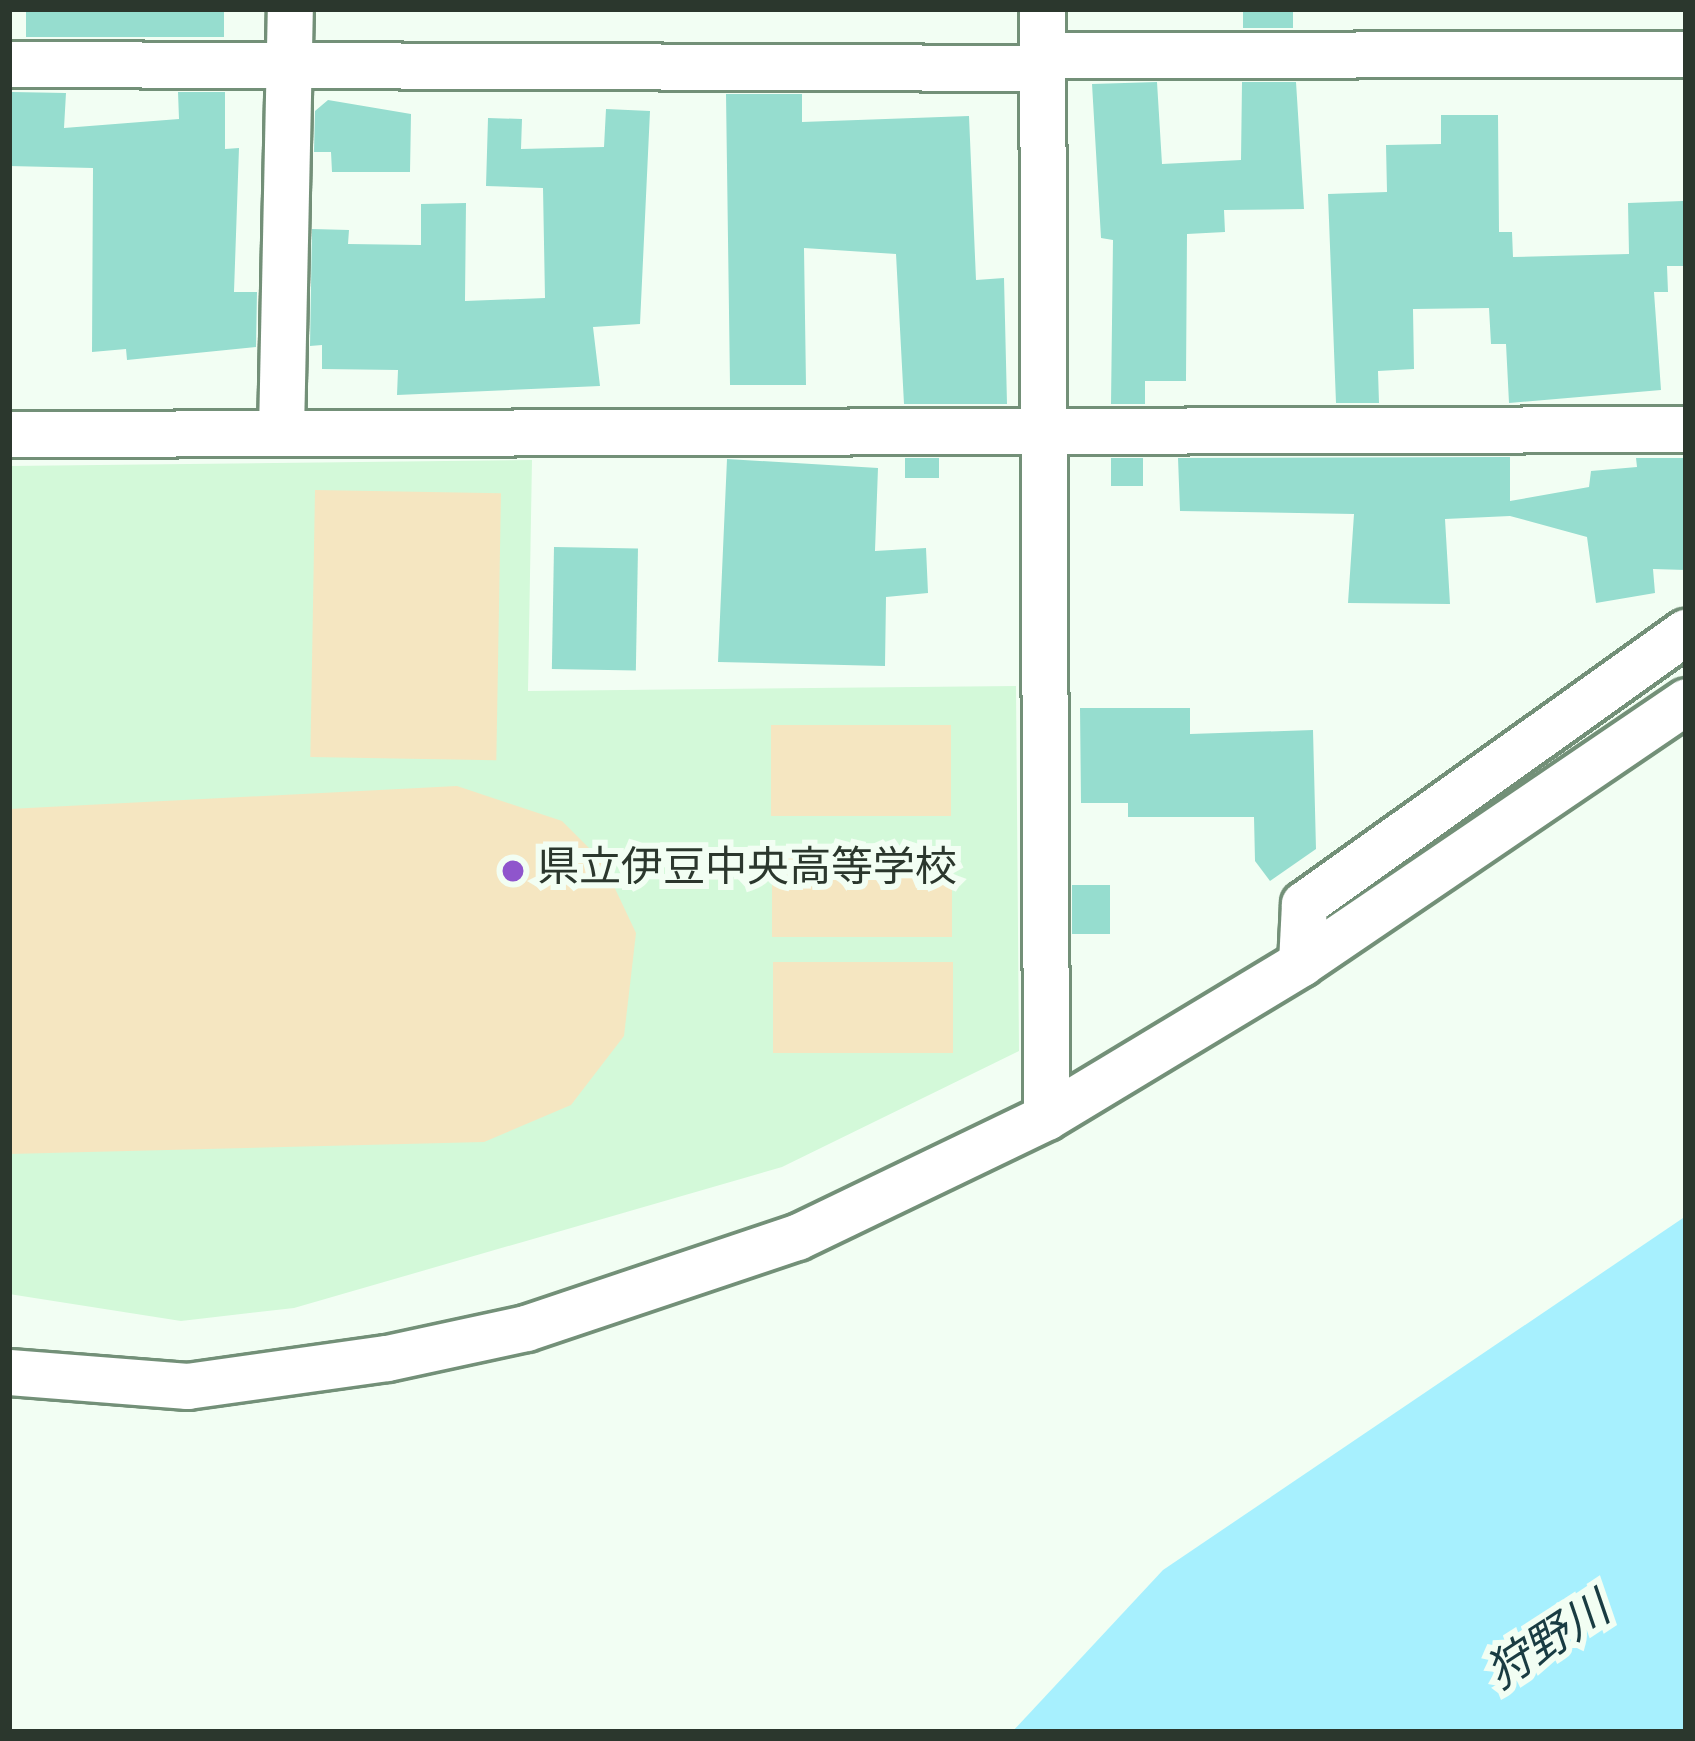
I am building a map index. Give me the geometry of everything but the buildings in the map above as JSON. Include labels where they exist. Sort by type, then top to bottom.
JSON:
[{"type":"street","points":[[281,431],[290,9]]},
{"type":"street","points":[[1042,9],[1038,426],[1046,1117]]},
{"type":"street","points":[[9,64],[1686,54]]},
{"type":"street","points":[[9,434],[1038,426],[1686,429]]},
{"type":"street","points":[[1301,963],[1304,904],[1686,632]]},
{"type":"street","points":[[9,1372],[187,1386],[526,1328],[796,1237],[1046,1117],[1301,963],[1686,700]]},
{"type":"shaded area","name":"県立伊豆中央高等学校","points":[[532,460],[528,691],[1016,686],[1019,1051],[782,1167],[294,1308],[181,1321],[9,1294],[9,466]]},
{"type":"shaded area","points":[[315,490],[501,493],[496,760],[310,757]]},
{"type":"shaded area","points":[[771,725],[951,725],[951,816],[771,816]]},
{"type":"shaded area","points":[[457,786],[562,821],[602,861],[636,933],[624,1036],[571,1105],[484,1142],[9,1154],[9,809]]},
{"type":"shaded area","points":[[772,846],[952,846],[952,937],[772,937]]},
{"type":"shaded area","points":[[773,962],[953,962],[953,1053],[773,1053]]},
{"type":"water","name":"狩野川","points":[[1686,1216],[1686,1732],[1012,1732],[1163,1570]]},
{"type":"place","name":"県立伊豆中央高等学校","points":[[513,871]]}]
